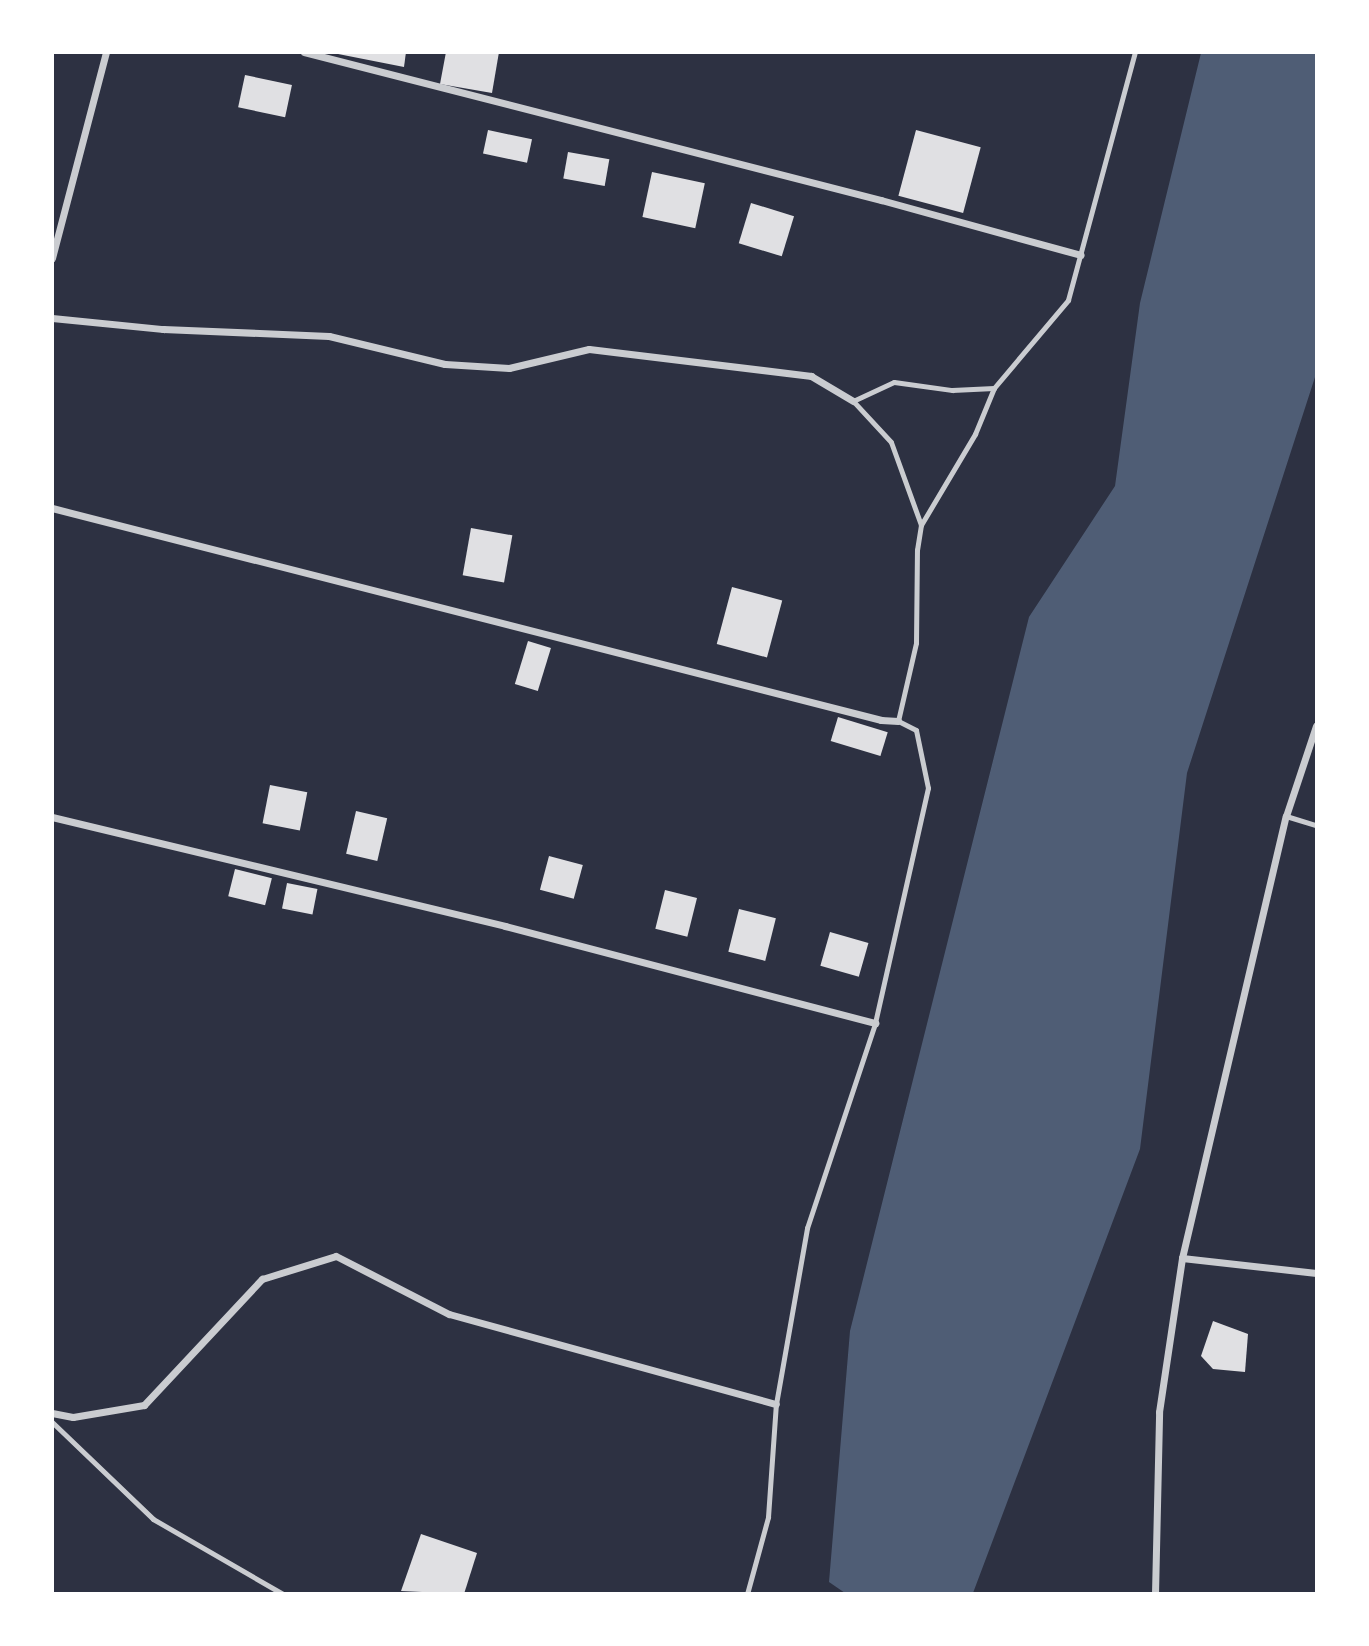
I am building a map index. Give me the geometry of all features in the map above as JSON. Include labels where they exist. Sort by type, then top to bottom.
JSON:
[{"type":"street","points":[[52,258],[106,52]]},
{"type":"street","points":[[304,52],[881,200],[1081,255]]},
{"type":"street","points":[[52,318],[163,329],[329,336],[445,364],[509,368],[589,349],[811,376],[853,401]]},
{"type":"street","points":[[52,508],[881,720],[898,721]]},
{"type":"street","points":[[1155,1594],[1159,1412],[1182,1258],[1286,816],[1317,726]]},
{"type":"street","points":[[52,817],[505,926],[875,1023]]},
{"type":"street","points":[[52,1413],[73,1417],[144,1405],[262,1279],[335,1256],[449,1314],[776,1404]]},
{"type":"street","points":[[1182,1258],[1317,1273]]},
{"type":"lane","points":[[747,1594],[768,1517],[776,1404],[807,1228],[875,1023],[928,788],[916,730],[898,721],[916,643],[917,550],[921,525],[975,434],[994,388],[1068,300],[1135,52]]},
{"type":"lane","points":[[921,525],[891,442],[853,401],[894,382],[953,390],[994,388]]},
{"type":"lane","points":[[1286,816],[1317,825]]},
{"type":"lane","points":[[52,1422],[153,1519],[283,1594]]},
{"type":"water","points":[[1201,53],[1316,53],[1316,374],[1187,773],[1140,1149],[973,1593],[845,1593],[829,1582],[850,1331],[1029,617],[1115,486],[1140,303]]},
{"type":"building","points":[[328,52],[406,52],[404,67]]},
{"type":"building","points":[[446,52],[499,52],[492,93],[440,84]]},
{"type":"building","points":[[245,75],[292,85],[285,117],[238,107]]},
{"type":"building","points":[[488,130],[532,139],[527,163],[483,153]]},
{"type":"building","points":[[916,130],[981,147],[963,213],[898,196]]},
{"type":"building","points":[[568,152],[609,159],[605,186],[563,179]]},
{"type":"building","points":[[652,172],[705,183],[695,228],[642,217]]},
{"type":"building","points":[[751,203],[794,216],[782,256],[739,243]]},
{"type":"building","points":[[471,528],[512,535],[504,583],[463,575]]},
{"type":"building","points":[[732,587],[782,600],[767,657],[717,644]]},
{"type":"building","points":[[528,641],[551,648],[538,691],[515,684]]},
{"type":"building","points":[[838,717],[888,732],[880,756],[831,741]]},
{"type":"building","points":[[270,785],[307,792],[300,831],[263,823]]},
{"type":"building","points":[[356,811],[387,818],[377,861],[346,854]]},
{"type":"building","points":[[549,856],[583,865],[574,899],[540,890]]},
{"type":"building","points":[[235,869],[272,878],[265,905],[228,896]]},
{"type":"building","points":[[287,883],[317,889],[312,914],[282,909]]},
{"type":"building","points":[[665,890],[697,898],[687,937],[655,929]]},
{"type":"building","points":[[739,909],[776,918],[765,961],[728,952]]},
{"type":"building","points":[[830,932],[868,943],[859,977],[820,966]]},
{"type":"building","points":[[1213,1321],[1248,1334],[1245,1372],[1213,1369],[1201,1356]]},
{"type":"building","points":[[421,1534],[477,1553],[464,1594],[401,1591]]}]
